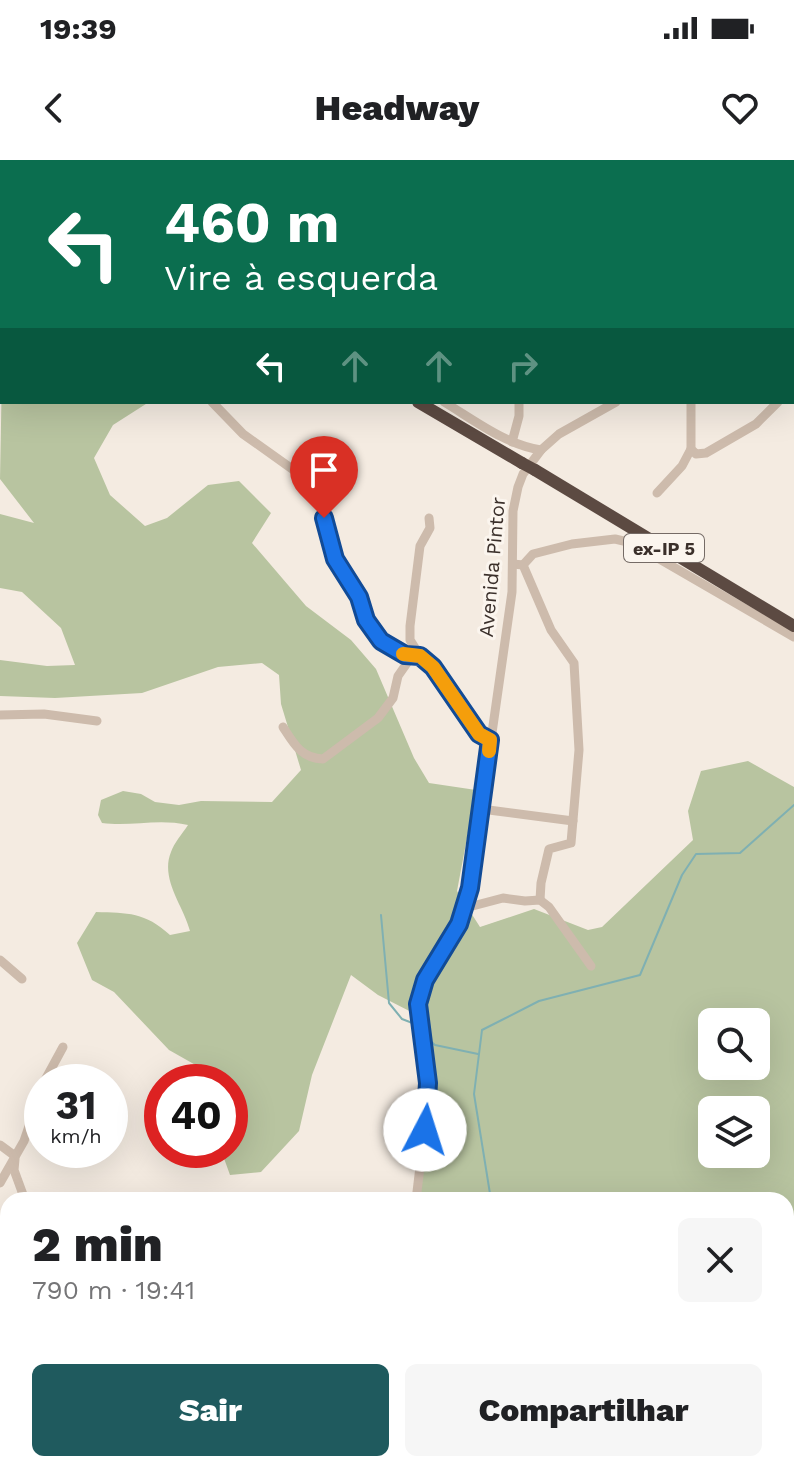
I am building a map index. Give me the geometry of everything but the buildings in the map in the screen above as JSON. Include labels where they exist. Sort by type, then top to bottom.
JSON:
[{"type":"highway","name":"ex-IP 5","points":[[421,404],[794,626]]},
{"type":"street","points":[[214,404],[243,434],[316,486],[335,559],[359,597],[366,620],[381,641],[433,667],[479,734],[490,740]]},
{"type":"street","points":[[447,404],[512,442],[541,450]]},
{"type":"street","points":[[512,442],[519,404]]},
{"type":"street","name":"Avenida Pintor","points":[[417,1192],[428,1100],[418,1004],[425,980],[455,932],[470,888],[518,565],[513,511],[518,487],[523,474],[541,450],[559,434],[612,404]]},
{"type":"street","points":[[657,493],[682,466],[691,449],[691,404]]},
{"type":"street","points":[[691,449],[696,454],[706,453],[756,424],[776,404]]},
{"type":"street","points":[[416,656],[410,640],[410,626],[420,546],[430,528],[429,518]]},
{"type":"street","points":[[540,900],[549,849],[571,843],[579,750],[574,663],[551,630],[518,565],[533,554],[572,544],[615,539],[632,543],[794,637]]},
{"type":"street","points":[[283,727],[301,753],[311,759],[323,759],[378,718],[393,698],[398,676],[416,656]]},
{"type":"street","points":[[0,715],[32,713],[97,721]]},
{"type":"street","points":[[481,809],[573,821]]},
{"type":"street","points":[[465,908],[503,898],[540,900],[549,907],[591,966]]},
{"type":"street","points":[[0,960],[22,979]]},
{"type":"street","points":[[54,1064],[63,1047]]},
{"type":"street","points":[[0,1183],[24,1141]]},
{"type":"street","points":[[0,1145],[15,1156]]},
{"type":"street","points":[[15,1156],[14,1170],[22,1192]]},
{"type":"green space","points":[[1,404],[146,404],[113,425],[94,458],[110,495],[145,526],[167,518],[208,485],[239,481],[271,513],[252,543],[306,606],[351,640],[376,669],[414,758],[429,783],[476,790],[457,891],[480,927],[534,909],[588,930],[602,927],[693,840],[688,811],[701,771],[748,761],[794,787],[794,1192],[420,1192],[432,1102],[427,1020],[378,995],[351,975],[312,1075],[299,1131],[261,1172],[230,1175],[227,1168],[248,1168],[248,1064],[194,1064],[169,1050],[114,992],[92,980],[77,943],[96,912],[136,915],[170,935],[190,931],[168,872],[172,849],[188,825],[166,822],[102,823],[98,815],[101,800],[123,791],[141,794],[155,802],[179,805],[201,801],[272,802],[301,770],[281,704],[279,675],[262,663],[218,667],[142,693],[55,698],[0,696],[0,660],[47,666],[75,665],[61,628],[22,592],[0,588],[0,514],[34,523],[0,479]]},
{"type":"waterway","points":[[490,1192],[474,1094],[482,1030],[539,1001],[640,975],[682,875],[696,854],[740,853],[794,805]]},
{"type":"waterway","points":[[381,915],[389,1003],[402,1019],[415,1024]]},
{"type":"waterway","points":[[425,1036],[435,1045],[478,1054]]},
{"type":"slow traffic","points":[[403,654],[420,656],[433,667],[479,734],[490,740],[489,751]]},
{"type":"route","points":[[324,518],[335,559],[359,597],[366,620],[381,641],[405,655],[420,656],[433,667],[479,734],[490,740],[465,908],[455,932],[425,980],[418,1004],[428,1083],[425,1130]]}]
